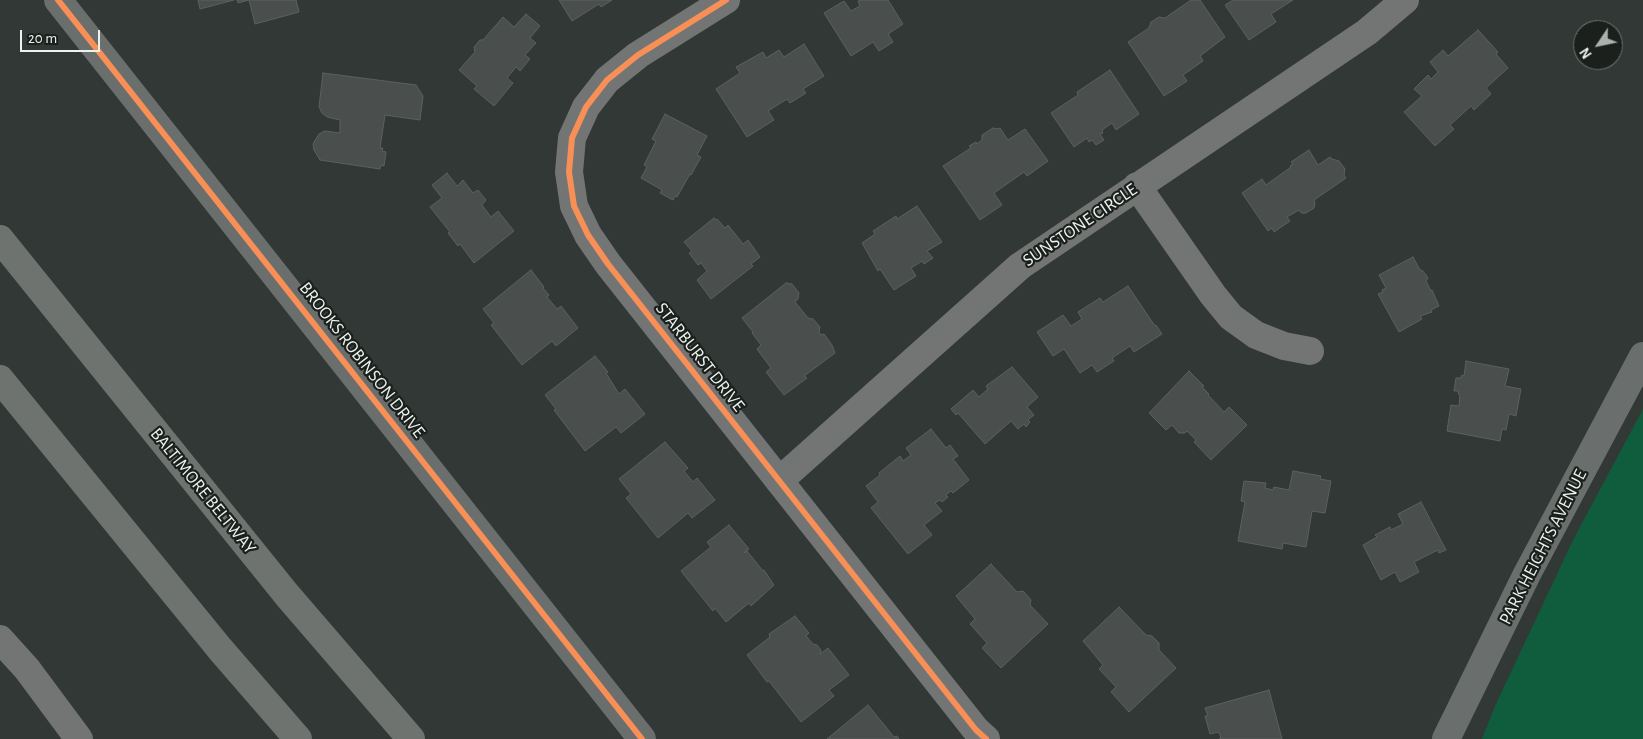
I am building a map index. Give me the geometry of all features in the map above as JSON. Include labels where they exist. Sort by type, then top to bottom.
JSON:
[{"type":"highway","name":"BALTIMORE BELTWAY","points":[[0,239],[287,595],[411,739]]},
{"type":"highway","points":[[0,379],[220,649],[298,739]]},
{"type":"main road","name":"BROOKS ROBINSON DRIVE","points":[[58,0],[642,739]]},
{"type":"main road","name":"PARK HEIGHTS AVENUE","points":[[1446,739],[1527,574],[1643,356]]},
{"type":"street","name":"STARBURST DRIVE","points":[[726,0],[638,54],[607,80],[586,107],[572,138],[568,172],[574,206],[588,235],[608,264],[970,722],[986,739]]},
{"type":"street","name":"SUNSTONE CIRCLE","points":[[779,481],[1020,266],[1367,32],[1405,0]]},
{"type":"street","points":[[1137,186],[1213,295],[1231,317],[1256,334],[1284,346],[1310,351]]},
{"type":"street","points":[[0,640],[27,669],[79,739]]},
{"type":"green space","points":[[1643,409],[1643,739],[1482,739],[1495,706],[1574,538]]},
{"type":"building","points":[[198,0],[234,0],[200,9]]},
{"type":"building","points":[[237,0],[249,0],[238,3]]},
{"type":"building","points":[[249,0],[296,0],[299,12],[255,24]]},
{"type":"building","points":[[559,0],[612,0],[601,7],[599,4],[572,21]]},
{"type":"building","points":[[888,0],[903,24],[888,34],[893,42],[879,51],[873,42],[851,56],[824,13],[844,1],[851,11],[860,6],[858,1]]},
{"type":"building","points":[[1191,0],[1200,0],[1225,37],[1200,56],[1203,61],[1183,75],[1187,81],[1164,96],[1128,42],[1149,28],[1151,22],[1159,17],[1165,18]]},
{"type":"building","points":[[1233,0],[1293,0],[1271,14],[1276,22],[1249,40],[1225,5]]},
{"type":"building","points":[[526,14],[540,26],[530,38],[536,43],[525,55],[530,59],[520,71],[516,67],[507,78],[513,83],[494,106],[474,89],[477,86],[459,70],[475,52],[474,47],[480,40],[483,40],[503,17],[514,27]]},
{"type":"building","points":[[1478,30],[1498,52],[1496,54],[1508,68],[1486,88],[1491,94],[1474,110],[1471,106],[1450,125],[1454,129],[1435,146],[1404,112],[1422,96],[1414,89],[1428,75],[1431,79],[1438,72],[1430,62],[1443,50],[1448,56]]},
{"type":"building","points":[[804,44],[824,76],[803,89],[806,93],[790,103],[787,99],[768,111],[774,120],[747,137],[716,89],[740,73],[736,67],[763,52],[766,58],[779,50],[784,57]]},
{"type":"building","points":[[1110,70],[1139,114],[1116,130],[1112,123],[1102,130],[1103,133],[1100,134],[1104,140],[1096,145],[1092,140],[1089,142],[1087,138],[1074,147],[1051,113],[1078,95],[1077,92]]},
{"type":"building","points":[[323,73],[416,85],[423,96],[420,120],[385,115],[380,148],[383,148],[382,151],[386,152],[384,166],[381,165],[380,169],[320,160],[314,150],[313,144],[319,134],[325,131],[340,133],[340,120],[327,117],[319,107]]},
{"type":"building","points":[[665,114],[707,136],[697,155],[701,157],[677,197],[675,196],[673,200],[660,193],[662,190],[641,178],[647,167],[644,165],[656,141],[652,139]]},
{"type":"building","points":[[993,128],[1000,128],[1008,140],[1025,129],[1048,161],[1027,176],[1024,172],[994,193],[1002,205],[980,220],[943,166],[971,148],[969,146],[976,142],[977,144],[982,140],[982,135]]},
{"type":"building","points":[[1309,150],[1318,165],[1330,157],[1339,161],[1345,169],[1344,175],[1346,178],[1314,200],[1314,208],[1306,213],[1301,213],[1299,210],[1287,217],[1290,221],[1274,232],[1272,228],[1268,231],[1242,193],[1262,179],[1266,185],[1291,167],[1293,164],[1291,162]]},
{"type":"building","points":[[447,173],[457,186],[463,180],[473,193],[478,190],[486,200],[482,205],[491,217],[498,211],[514,231],[474,263],[460,244],[458,246],[448,233],[450,232],[430,207],[442,198],[432,185]]},
{"type":"building","points":[[917,206],[942,242],[927,251],[933,258],[924,264],[922,261],[911,268],[916,276],[894,290],[880,269],[878,271],[862,243],[875,234],[873,231],[896,216],[897,219]]},
{"type":"building","points":[[714,218],[725,228],[728,225],[743,244],[748,240],[760,257],[751,264],[753,266],[711,299],[697,280],[707,271],[701,263],[698,265],[689,253],[692,251],[684,242]]},
{"type":"building","points":[[1413,257],[1420,270],[1428,278],[1426,281],[1439,306],[1431,310],[1432,312],[1420,316],[1422,319],[1399,332],[1378,294],[1386,288],[1379,275]]},
{"type":"building","points":[[531,270],[549,295],[547,297],[557,309],[561,306],[578,328],[556,346],[552,341],[522,365],[491,325],[494,323],[483,309]]},
{"type":"building","points":[[786,283],[792,284],[799,293],[798,299],[795,302],[808,318],[813,319],[820,327],[819,332],[821,335],[824,334],[835,353],[804,376],[807,378],[784,395],[766,372],[771,368],[757,349],[761,345],[742,318]]},
{"type":"building","points":[[1128,286],[1162,334],[1134,352],[1130,346],[1112,358],[1114,361],[1097,372],[1092,365],[1080,373],[1064,349],[1053,356],[1037,332],[1063,315],[1071,326],[1082,319],[1078,312],[1100,298],[1103,302]]},
{"type":"building","points":[[595,356],[608,372],[606,373],[619,394],[625,389],[645,414],[621,433],[616,427],[585,451],[545,395]]},
{"type":"building","points":[[1466,361],[1509,369],[1505,386],[1521,389],[1516,416],[1509,414],[1506,430],[1502,429],[1500,441],[1447,431],[1451,405],[1459,406],[1459,391],[1454,391],[1456,378],[1464,376]]},
{"type":"building","points":[[1012,367],[1038,397],[1027,407],[1034,415],[1028,420],[1030,422],[1026,427],[1024,424],[1018,429],[1011,421],[985,444],[958,413],[956,415],[951,409],[973,390],[979,397],[988,389],[986,386]]},
{"type":"building","points":[[1189,371],[1204,386],[1202,387],[1208,395],[1224,412],[1229,407],[1247,425],[1211,460],[1194,442],[1196,440],[1187,431],[1179,433],[1172,425],[1166,430],[1149,413]]},
{"type":"building","points":[[931,429],[946,448],[950,445],[958,456],[953,459],[969,480],[953,493],[951,491],[946,495],[948,497],[942,502],[940,500],[935,503],[942,511],[924,525],[932,535],[908,554],[871,508],[878,502],[866,486],[900,456],[903,461],[911,455],[906,448]]},
{"type":"building","points":[[665,442],[688,468],[684,471],[693,482],[697,478],[715,500],[692,518],[688,513],[658,538],[626,498],[631,494],[619,479]]},
{"type":"building","points":[[1293,471],[1321,476],[1320,479],[1331,481],[1325,513],[1312,511],[1306,547],[1283,543],[1282,549],[1238,541],[1245,502],[1241,501],[1244,481],[1266,483],[1265,488],[1273,490],[1274,487],[1289,490]]},
{"type":"building","points":[[1421,502],[1446,550],[1439,553],[1438,550],[1414,562],[1419,572],[1400,582],[1395,572],[1381,580],[1363,545],[1377,537],[1375,535],[1390,527],[1391,530],[1403,524],[1398,514]]},
{"type":"building","points":[[729,525],[749,549],[744,552],[747,551],[774,585],[751,606],[749,603],[726,622],[715,608],[713,611],[681,571],[711,547],[707,542]]},
{"type":"building","points":[[991,564],[1017,592],[1023,591],[1031,600],[1030,605],[1048,624],[1001,668],[982,648],[987,643],[970,624],[975,619],[956,596]]},
{"type":"building","points":[[1119,607],[1146,635],[1152,636],[1159,643],[1159,650],[1176,668],[1129,712],[1111,692],[1116,687],[1099,669],[1103,665],[1083,641]]},
{"type":"building","points":[[795,616],[809,633],[806,636],[821,650],[820,654],[828,648],[849,675],[829,690],[834,696],[801,722],[747,655],[770,637],[769,634]]},
{"type":"building","points":[[1269,690],[1282,739],[1219,739],[1221,738],[1219,732],[1210,734],[1205,716],[1208,716],[1205,708]]},
{"type":"building","points":[[868,705],[894,737],[897,736],[899,739],[827,739]]},
{"type":"cycle path","points":[[58,0],[642,739]]},
{"type":"cycle path","points":[[726,0],[638,55],[607,80],[586,107],[572,138],[569,172],[574,206],[588,235],[608,264],[976,730],[986,739]]}]
